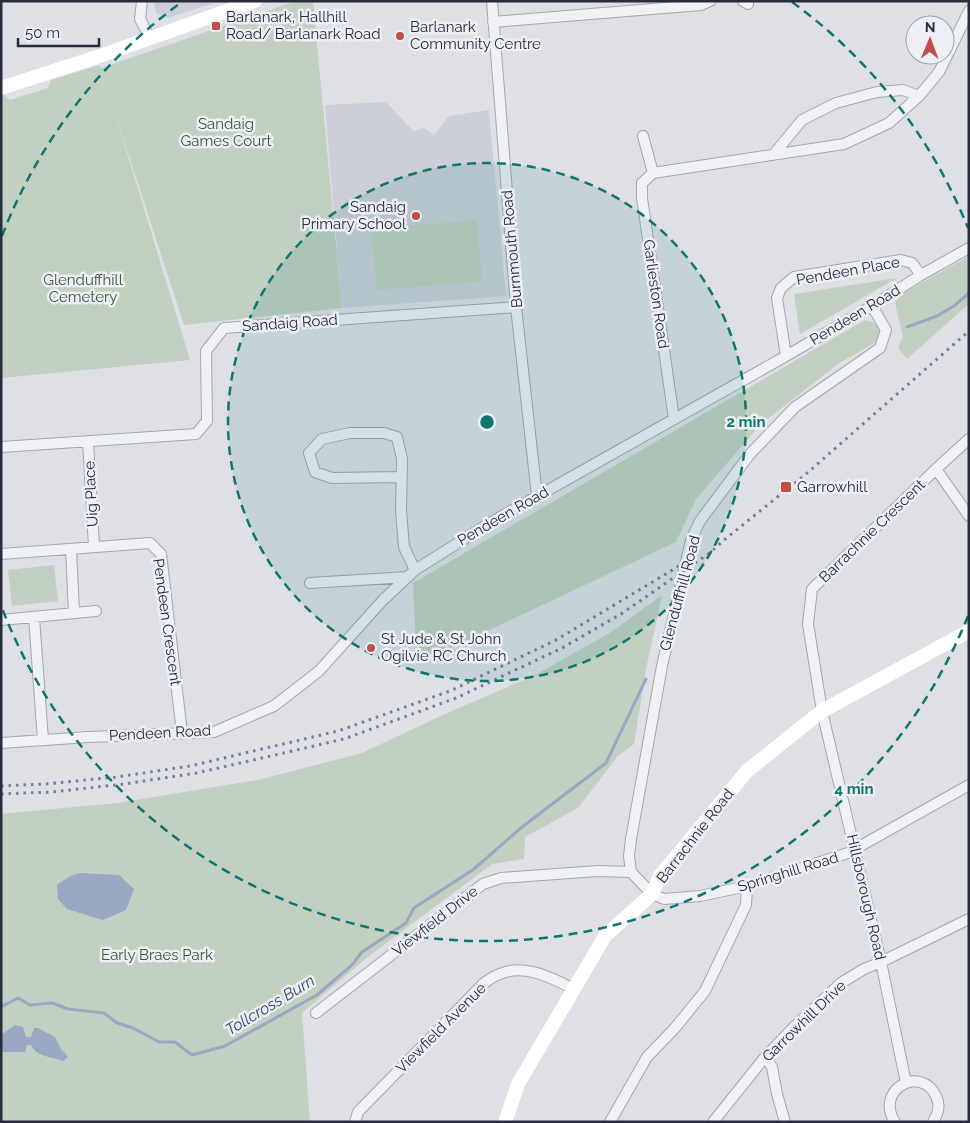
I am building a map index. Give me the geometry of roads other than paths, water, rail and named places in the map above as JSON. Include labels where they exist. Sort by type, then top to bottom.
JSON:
[{"type":"main road","points":[[1,88],[255,1]]},
{"type":"main road","name":"Barrachnie Road","points":[[505,1122],[518,1084],[605,936],[652,894],[660,876],[747,771],[822,712],[969,631]]},
{"type":"street","points":[[142,1],[140,19],[150,38]]},
{"type":"street","name":"Burnmouth Road","points":[[492,1],[516,307],[537,496]]},
{"type":"street","points":[[494,22],[701,5],[710,1]]},
{"type":"street","points":[[643,136],[653,173],[844,144],[889,123],[919,96],[940,72],[969,11]]},
{"type":"street","points":[[774,154],[802,120],[836,103],[877,92],[903,90],[919,96]]},
{"type":"street","name":"Garlieston Road","points":[[653,173],[642,183],[642,198],[674,419]]},
{"type":"street","name":"Pendeen Road","points":[[1,743],[214,732],[274,706],[318,671],[383,600],[412,573],[450,546],[786,356],[969,248]]},
{"type":"street","name":"Pendeen Place","points":[[786,356],[777,298],[781,288],[794,278],[901,260],[912,263],[921,275]]},
{"type":"street","name":"Glenduffhill Road","points":[[631,872],[629,856],[631,839],[662,666],[691,540],[700,521],[750,454],[782,420],[796,407],[880,348],[886,330],[872,306]]},
{"type":"street","name":"Sandaig Road","points":[[1,447],[196,434],[207,421],[206,351],[224,328],[516,307]]},
{"type":"street","points":[[310,583],[412,573],[404,547],[402,459],[397,438],[384,433],[350,433],[322,439],[309,454],[315,472],[332,478],[402,477]]},
{"type":"street","points":[[936,469],[969,439]]},
{"type":"street","name":"Uig Place","points":[[88,441],[94,547]]},
{"type":"street","name":"Barrachnie Crescent","points":[[822,712],[808,624],[812,589],[936,469],[969,516]]},
{"type":"street","name":"Pendeen Crescent","points":[[1,554],[150,543],[161,554],[182,733]]},
{"type":"street","points":[[71,549],[74,612]]},
{"type":"street","points":[[1,620],[96,610]]},
{"type":"street","points":[[34,616],[43,740]]},
{"type":"street","name":"Hillsborough Road","points":[[822,712],[856,849],[906,1083]]},
{"type":"street","name":"Springhill Road","points":[[652,894],[664,899],[700,896],[747,886],[848,853],[969,785]]},
{"type":"street","name":"Viewfield Drive","points":[[316,1013],[483,884],[502,878],[598,871],[631,872]]},
{"type":"street","points":[[631,872],[652,894]]},
{"type":"street","points":[[610,1122],[647,1057],[675,1028],[705,991],[746,904],[747,886]]},
{"type":"street","name":"Garrowhill Drive","points":[[713,1122],[765,1057],[841,983],[864,969],[969,919]]},
{"type":"street","name":"Viewfield Avenue","points":[[355,1122],[358,1112],[483,984],[501,973],[518,970],[542,974],[574,988]]},
{"type":"street","points":[[765,1057],[772,1067],[776,1094],[784,1122]]},
{"type":"street","points":[[895,1122],[889,1109],[893,1093],[898,1087],[914,1081],[929,1086],[938,1100],[939,1108],[933,1122]]},
{"type":"water","points":[[81,873],[119,875],[134,889],[126,910],[103,920],[67,909],[58,899],[57,885],[70,876]]},
{"type":"water","points":[[15,1025],[23,1027],[26,1037],[31,1037],[34,1028],[38,1028],[55,1037],[61,1049],[68,1057],[63,1061],[45,1056],[37,1052],[31,1045],[27,1045],[25,1052],[1,1051],[1,1035]]},
{"type":"waterway","name":"Tollcross Burn","points":[[907,327],[937,316],[954,306],[969,293]]},
{"type":"waterway","name":"Tollcross Burn","points":[[1,1007],[18,998],[30,1005],[52,1003],[68,1009],[104,1013],[117,1023],[133,1028],[159,1042],[175,1042],[192,1055],[225,1046],[317,995],[352,965],[362,952],[406,923],[414,908],[474,869],[522,827],[606,763],[646,679]]},
{"type":"railway","points":[[1,794],[52,792],[197,773],[344,739],[456,698],[562,648],[621,614],[711,552],[806,474],[969,331]]},
{"type":"railway","points":[[1,786],[117,777],[190,766],[338,731],[450,691],[556,640],[679,566]]},
{"type":"place","name":"Barlanark, Hallhill Road/ Barlanark Road","points":[[216,26]]},
{"type":"place","name":"Barlanark Community Centre","points":[[400,36]]},
{"type":"place","name":"Sandaig Primary School","points":[[416,216]]},
{"type":"place","name":"Garrowhill","points":[[786,487]]},
{"type":"place","name":"St Jude & St John Ogilvie RC Church","points":[[371,648]]},
{"type":"park label","name":"Sandaig Games Court","points":[[226,132]]},
{"type":"park label","name":"Glenduffhill Cemetery","points":[[83,288]]},
{"type":"park label","name":"Early Braes Park","points":[[157,955]]}]
